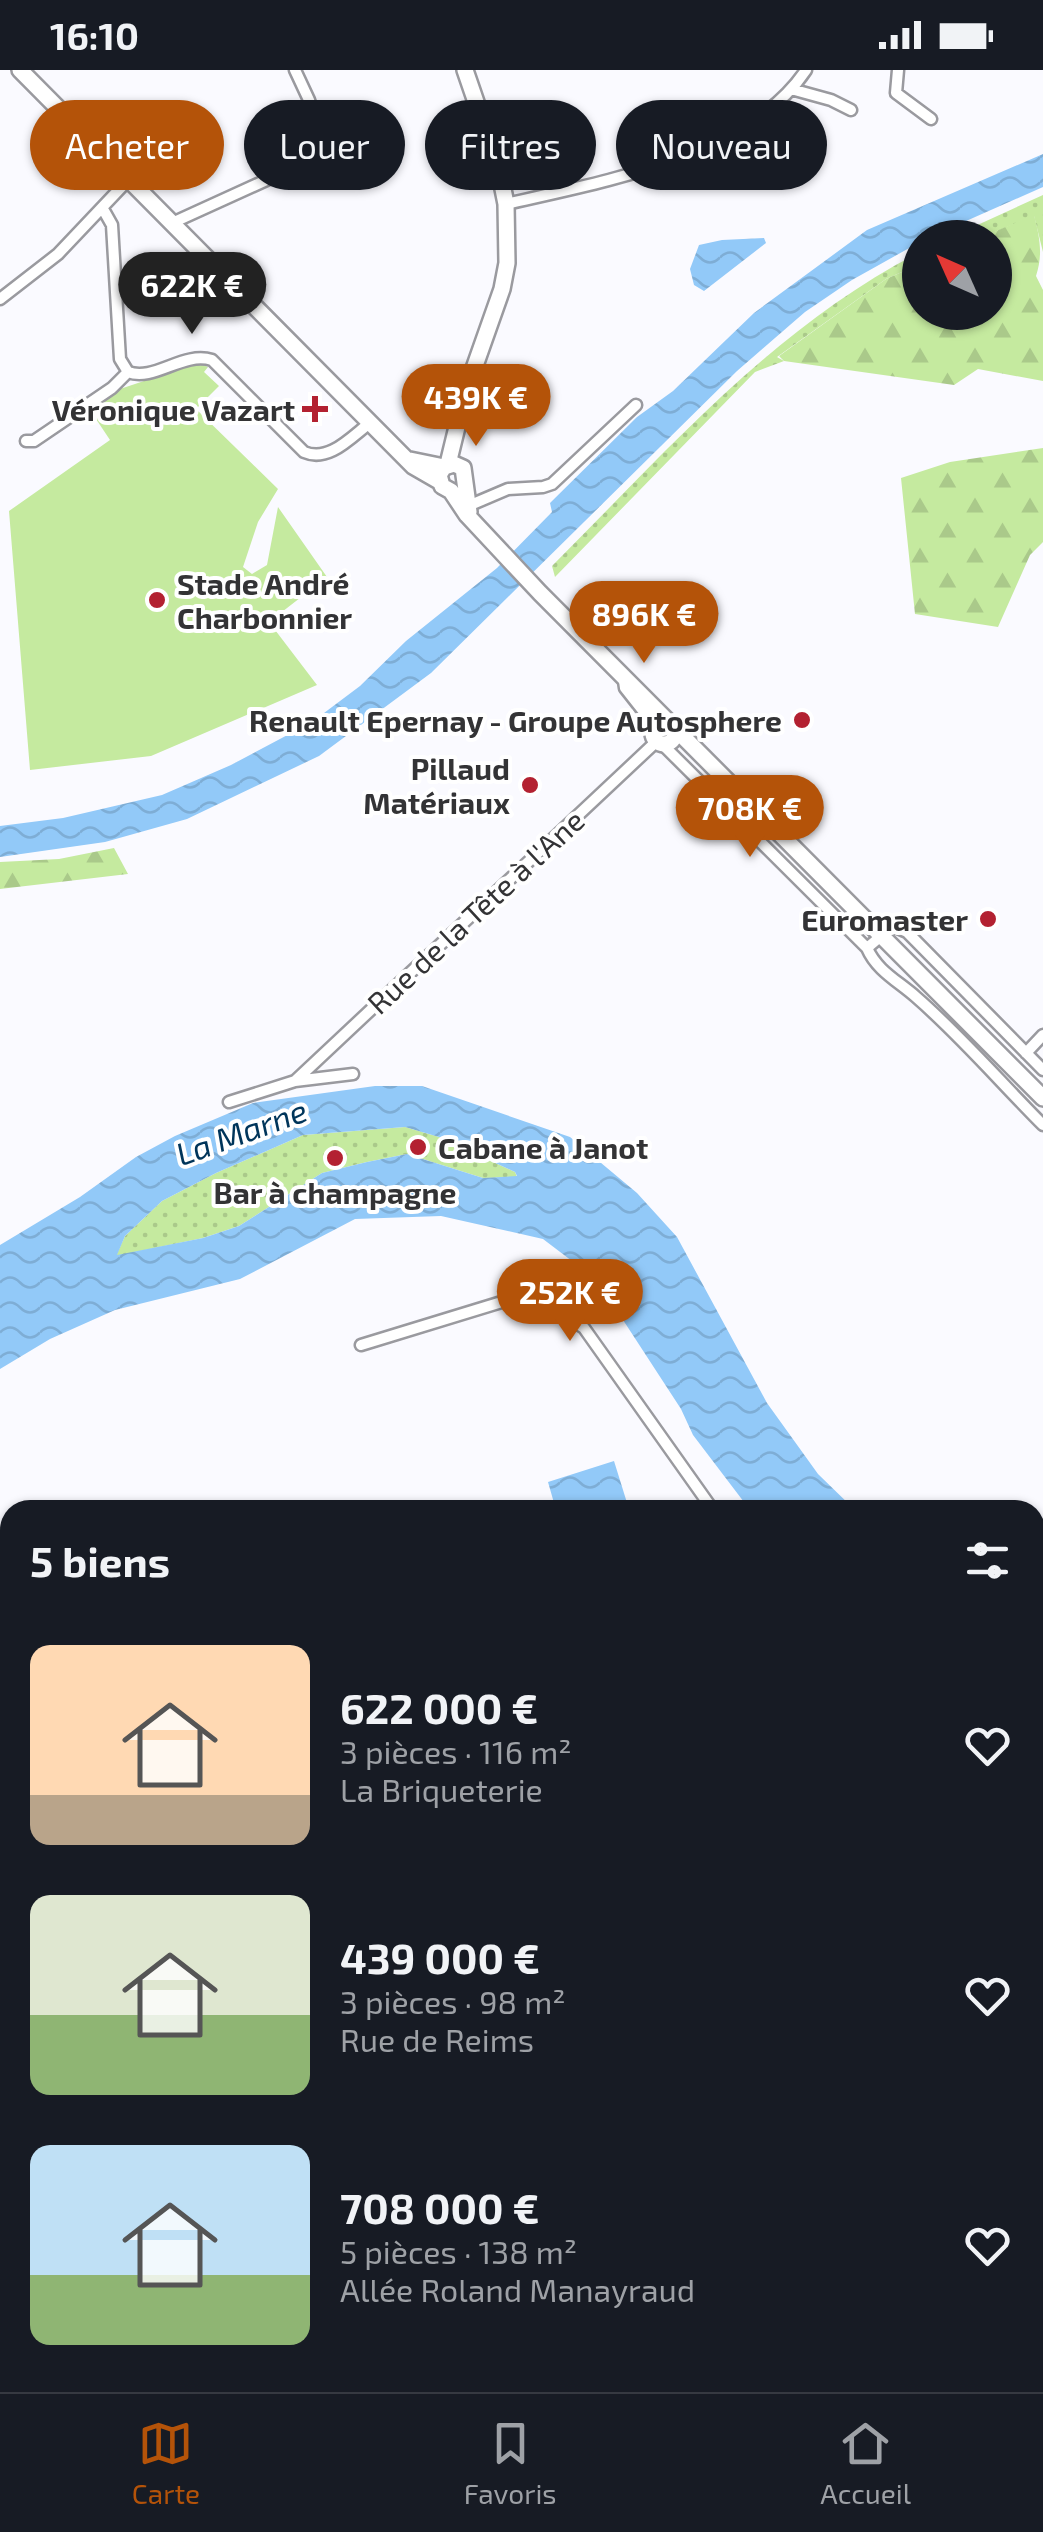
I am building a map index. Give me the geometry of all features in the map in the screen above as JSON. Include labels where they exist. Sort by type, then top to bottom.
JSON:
[{"type":"main road","points":[[20,70],[50,100]]},
{"type":"main road","points":[[465,70],[499,169],[506,204],[502,289],[465,394],[456,430],[452,476],[482,531],[622,676],[664,735],[691,745],[1043,1098]]},
{"type":"main road","points":[[140,190],[410,460],[452,476],[482,531]]},
{"type":"street","points":[[172,223],[326,153],[309,100],[294,70]]},
{"type":"street","points":[[506,204],[654,166],[715,142],[752,121],[792,89],[806,70]]},
{"type":"street","points":[[898,70],[894,88],[900,98],[931,120]]},
{"type":"street","points":[[894,88],[907,70]]},
{"type":"street","points":[[792,89],[832,100],[851,110]]},
{"type":"street","points":[[0,299],[58,254],[119,190]]},
{"type":"street","points":[[103,209],[112,226],[120,359],[128,372],[139,375],[196,357],[212,360],[304,452],[315,456],[328,454],[371,422]]},
{"type":"street","points":[[26,441],[34,441],[112,388],[128,372]]},
{"type":"street","points":[[468,506],[517,486],[543,488],[552,484],[636,405]]},
{"type":"street","points":[[664,735],[867,948],[880,968],[916,996],[1043,1125]]},
{"type":"street","name":"Rue de la Tête à l'Ane","points":[[295,1081],[664,735]]},
{"type":"street","points":[[867,948],[893,926],[907,932],[1043,1070]]},
{"type":"street","points":[[1026,1053],[1043,1035]]},
{"type":"street","points":[[229,1102],[295,1081],[353,1074]]},
{"type":"street","points":[[361,1345],[518,1298],[538,1298],[584,1328],[707,1500]]},
{"type":"green space","points":[[1043,195],[1043,252],[1034,216],[1012,225],[1012,220],[988,220]]},
{"type":"green space","points":[[1034,215],[1038,231],[1036,276],[1043,290],[1043,381],[978,369],[954,385],[784,361],[779,356],[886,279],[902,272],[902,330],[1012,330],[1012,224]]},
{"type":"green space","points":[[902,262],[902,272],[886,279],[777,357],[784,361],[755,372],[555,577],[552,566],[724,394],[769,354],[867,282]]},
{"type":"green space","name":"Stade André Charbonnier","points":[[198,363],[208,367],[204,372],[219,386],[196,409],[278,489],[258,522],[243,567],[252,574],[267,565],[278,507],[327,577],[269,622],[317,685],[151,756],[30,770],[9,511],[110,440],[90,410],[120,389]]},
{"type":"green space","points":[[1043,448],[1043,542],[1030,555],[998,627],[915,614],[901,478],[950,462]]},
{"type":"green space","points":[[114,848],[128,874],[0,889],[0,862],[59,859]]},
{"type":"green space","points":[[405,1127],[439,1137],[515,1172],[517,1177],[483,1178],[407,1154],[322,1173],[239,1226],[203,1238],[116,1256],[125,1236],[162,1201],[216,1173],[303,1135]]},
{"type":"water","points":[[1043,154],[1043,187],[968,220],[902,220],[902,252],[805,312],[737,371],[431,673],[319,756],[187,819],[105,842],[0,857],[0,826],[63,818],[162,795],[231,765],[312,722],[360,686],[406,641],[497,568],[552,512],[550,503],[637,417],[673,391],[754,313],[867,230]]},
{"type":"water","points":[[764,238],[766,243],[704,291],[694,285],[690,269],[699,245]]},
{"type":"water","name":"La Marne","points":[[375,1086],[422,1086],[570,1137],[637,1193],[677,1237],[767,1403],[818,1474],[845,1500],[742,1500],[693,1435],[681,1409],[597,1280],[543,1239],[441,1216],[355,1219],[240,1279],[115,1310],[50,1339],[0,1369],[0,1245],[175,1136],[253,1103]],"holes":[[[405,1127],[439,1137],[517,1176],[483,1178],[407,1154],[367,1162],[322,1173],[239,1226],[203,1238],[117,1255],[125,1236],[162,1201],[303,1135]]]},
{"type":"water","points":[[614,1461],[626,1500],[553,1500],[548,1482]]},
{"type":"place","name":"Véronique Vazart","points":[[315,409]]},
{"type":"place","name":"Stade André Charbonnier","points":[[157,600]]},
{"type":"place","name":"Renault Epernay - Groupe Autosphere","points":[[802,720]]},
{"type":"place","name":"Pillaud Matériaux","points":[[530,785]]},
{"type":"place","name":"Euromaster","points":[[988,919]]},
{"type":"place","name":"Cabane à Janot","points":[[418,1147]]},
{"type":"place","name":"Bar à champagne","points":[[335,1158]]}]
